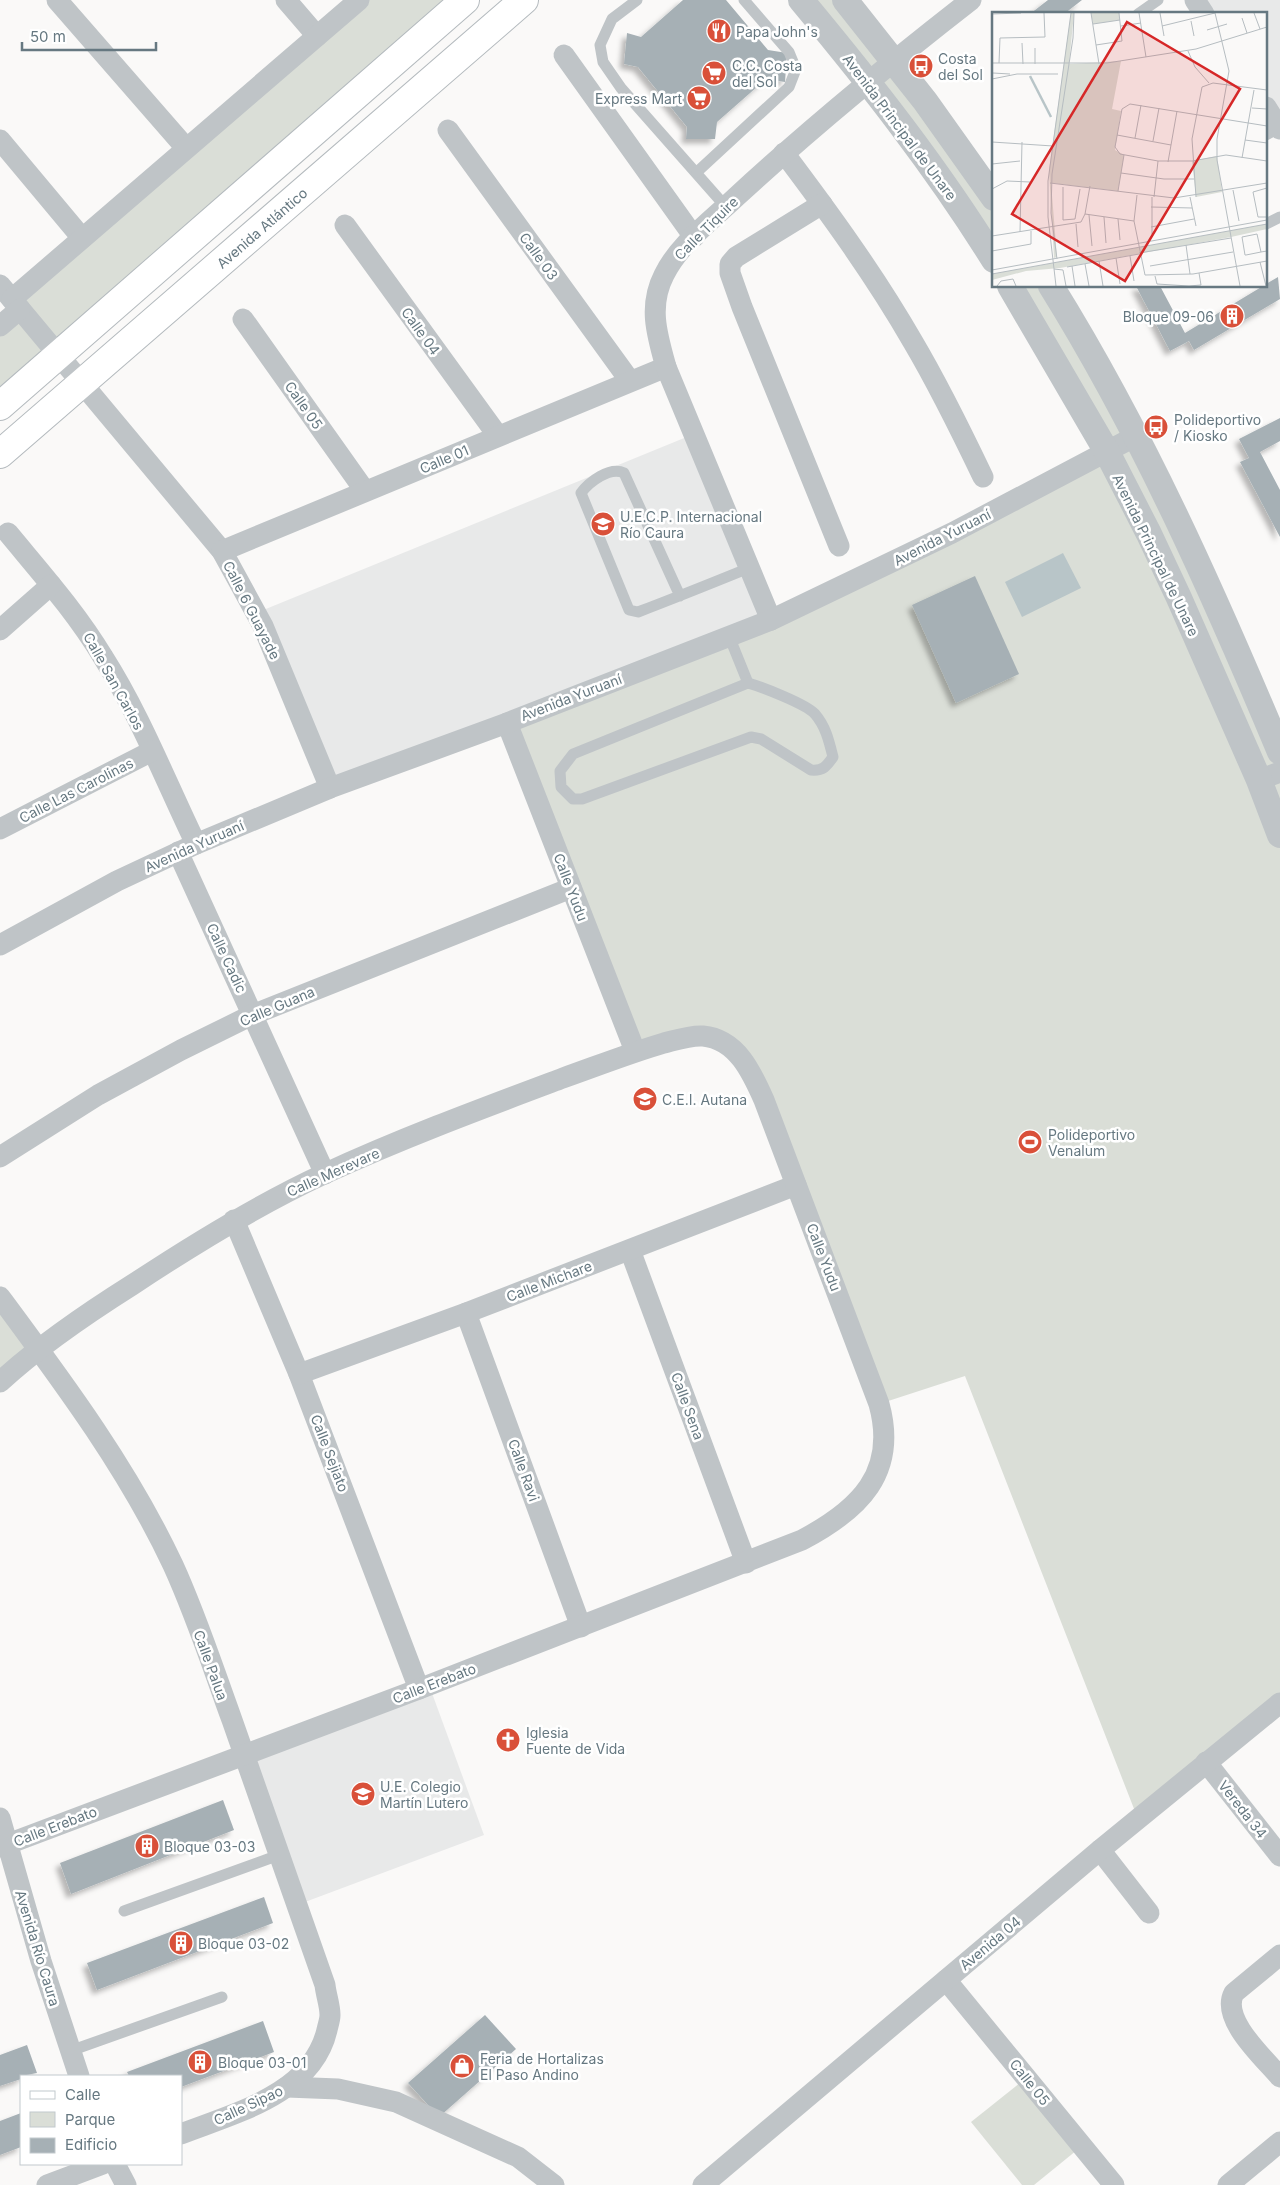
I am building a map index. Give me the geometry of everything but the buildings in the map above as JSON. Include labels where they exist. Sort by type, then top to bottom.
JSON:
[{"type":"main road","points":[[0,406],[465,0]]},
{"type":"main road","name":"Avenida Atlántico","points":[[0,454],[524,0]]},
{"type":"street","points":[[58,0],[186,148]]},
{"type":"street","points":[[286,0],[317,36]]},
{"type":"street","points":[[0,326],[11,297],[359,0]]},
{"type":"street","name":"Avenida Principal de Unare","points":[[801,0],[868,80],[932,167],[992,257]]},
{"type":"street","points":[[845,0],[936,116],[992,195]]},
{"type":"street","name":"Calle Tiquire","points":[[771,620],[666,367],[655,323],[656,297],[664,274],[678,254],[694,237],[784,153],[868,80],[971,0]]},
{"type":"street","points":[[1195,0],[1203,12]]},
{"type":"street","points":[[564,55],[694,237]]},
{"type":"street","points":[[1268,110],[1280,128]]},
{"type":"street","name":"Calle 03","points":[[448,130],[630,381]]},
{"type":"street","points":[[0,140],[82,238]]},
{"type":"street","points":[[784,153],[876,282],[913,341],[958,424],[983,477]]},
{"type":"street","points":[[822,204],[745,250],[730,264],[730,273],[838,546]]},
{"type":"street","name":"Calle 04","points":[[345,225],[498,436]]},
{"type":"street","name":"Avenida Principal de Unare","points":[[1011,288],[1106,452],[1269,776],[1280,835]]},
{"type":"street","points":[[1052,288],[1092,355],[1136,436],[1192,548],[1280,752]]},
{"type":"street","name":"Calle 6 Guayade","points":[[11,297],[222,551],[262,626],[330,788]]},
{"type":"street","name":"Calle 05","points":[[243,319],[365,491]]},
{"type":"street","name":"Calle 01","points":[[222,551],[666,367]]},
{"type":"street","name":"Avenida Yuruaní","points":[[0,945],[117,881],[187,848],[330,788],[506,723],[771,620],[952,533],[1136,436]]},
{"type":"street","name":"Calle San Carlos","points":[[8,533],[86,630],[104,658],[152,751],[187,848]]},
{"type":"street","points":[[0,630],[51,585]]},
{"type":"street","name":"Calle Yudu","points":[[506,723],[634,1052]]},
{"type":"street","name":"Calle Las Carolinas","points":[[0,829],[152,751]]},
{"type":"street","name":"Calle Cadic","points":[[187,848],[252,1015],[325,1174]]},
{"type":"street","name":"Calle Guana","points":[[0,1157],[98,1095],[180,1050],[252,1015],[571,888]]},
{"type":"street","name":"Calle Yudu","points":[[702,1036],[720,1040],[736,1052],[752,1073],[764,1100],[879,1404],[885,1425],[885,1446],[879,1467],[859,1501]]},
{"type":"street","name":"Calle Merevare","points":[[0,1382],[39,1349],[97,1308],[234,1220],[325,1174],[522,1094],[634,1052],[678,1039],[702,1036]]},
{"type":"street","name":"Calle Michare","points":[[299,1374],[630,1250],[796,1185]]},
{"type":"street","name":"Calle Sejiato","points":[[234,1220],[299,1374],[419,1689]]},
{"type":"street","name":"Calle Sena","points":[[630,1250],[746,1563]]},
{"type":"street","name":"Calle Palua","points":[[0,1297],[39,1349],[97,1434],[156,1532],[173,1566],[244,1754],[325,1985],[330,2016],[324,2042],[310,2067]]},
{"type":"street","name":"Calle Ravi","points":[[466,1312],[581,1627]]},
{"type":"street","name":"Calle Erebato","points":[[4,1845],[419,1689],[746,1563],[802,1540],[827,1527],[859,1501]]},
{"type":"street","name":"Avenida 04","points":[[702,2185],[1100,1850],[1280,1703]]},
{"type":"street","name":"Vereda 34","points":[[1206,1762],[1280,1856]]},
{"type":"street","name":"Avenida Río Caura","points":[[0,1818],[4,1845],[40,1961],[79,2075]]},
{"type":"street","points":[[1100,1850],[1149,1913]]},
{"type":"street","points":[[1280,1955],[1234,1993],[1230,2000],[1234,2021],[1280,2077]]},
{"type":"street","name":"Calle 05","points":[[946,1980],[1114,2185]]},
{"type":"street","name":"Calle Sipao","points":[[182,2134],[260,2103],[288,2087],[310,2067]]},
{"type":"street","points":[[288,2087],[338,2089],[396,2102],[518,2157],[554,2185]]},
{"type":"street","points":[[1228,2185],[1280,2142]]},
{"type":"street","points":[[47,2185],[99,2165]]},
{"type":"street","points":[[116,2165],[126,2185]]},
{"type":"lane","points":[[637,0],[612,19],[600,45],[602,62],[621,88],[726,207]]},
{"type":"lane","points":[[697,172],[789,87],[796,69],[789,52],[744,0]]},
{"type":"lane","points":[[1141,12],[1158,0]]},
{"type":"lane","points":[[1268,135],[1280,128]]},
{"type":"lane","points":[[1268,223],[1280,217]]},
{"type":"lane","points":[[680,596],[624,473],[614,471],[590,483],[581,493],[629,610],[638,612],[680,596],[749,568]]},
{"type":"lane","points":[[729,636],[748,683],[770,691],[813,712],[829,736],[832,757],[827,766],[820,771],[810,770],[761,739],[751,737],[582,799],[572,798],[561,787],[560,771],[572,754],[748,683]]},
{"type":"lane","points":[[124,1911],[279,1855]]},
{"type":"lane","points":[[70,2051],[222,1997]]},
{"type":"shaded area","points":[[1195,0],[1280,0],[1280,129],[1268,110],[1268,12],[1203,12]]},
{"type":"shaded area","name":"U.E.C.P. Internacional Río Caura","points":[[694,434],[771,620],[330,788],[256,613]]},
{"type":"shaded area","points":[[1063,553],[1081,588],[1022,617],[1005,582]]},
{"type":"shaded area","name":"U.E. Colegio Martín Lutero","points":[[429,1685],[484,1835],[297,1905],[244,1754]]},
{"type":"green space","points":[[359,0],[465,0],[0,406],[0,326],[12,299]]},
{"type":"green space","points":[[801,0],[845,0],[992,195],[992,257]]},
{"type":"green space","name":"Polideportivo Venalum","points":[[1011,288],[1052,288],[1280,752],[1280,1703],[1138,1819],[965,1376],[879,1404],[764,1100],[720,1040],[635,1051],[507,723],[771,620],[1106,452]]},
{"type":"green space","points":[[0,1297],[39,1349],[0,1382]]},
{"type":"green space","points":[[1026,2078],[1082,2146],[1034,2185],[1022,2185],[971,2122]]},
{"type":"place","name":"Papa John's","points":[[719,31]]},
{"type":"place","name":"Costa del Sol","points":[[921,66]]},
{"type":"place","name":"C.C. Costa del Sol","points":[[714,73]]},
{"type":"place","name":"Express Mart","points":[[699,98]]},
{"type":"place","name":"Bloque 09-06","points":[[1232,316]]},
{"type":"place","name":"Polideportivo / Kiosko","points":[[1156,427]]},
{"type":"place","name":"U.E.C.P. Internacional Río Caura","points":[[603,524]]},
{"type":"place","name":"C.E.I. Autana","points":[[645,1099]]},
{"type":"place","name":"Polideportivo Venalum","points":[[1030,1142]]},
{"type":"place","name":"Iglesia Fuente de Vida","points":[[508,1740]]},
{"type":"place","name":"U.E. Colegio Martín Lutero","points":[[363,1794]]},
{"type":"place","name":"Bloque 03-03","points":[[147,1846]]},
{"type":"place","name":"Bloque 03-02","points":[[181,1943]]},
{"type":"place","name":"Bloque 03-01","points":[[200,2062]]},
{"type":"place","name":"Feria de Hortalizas El Paso Andino","points":[[462,2066]]}]
